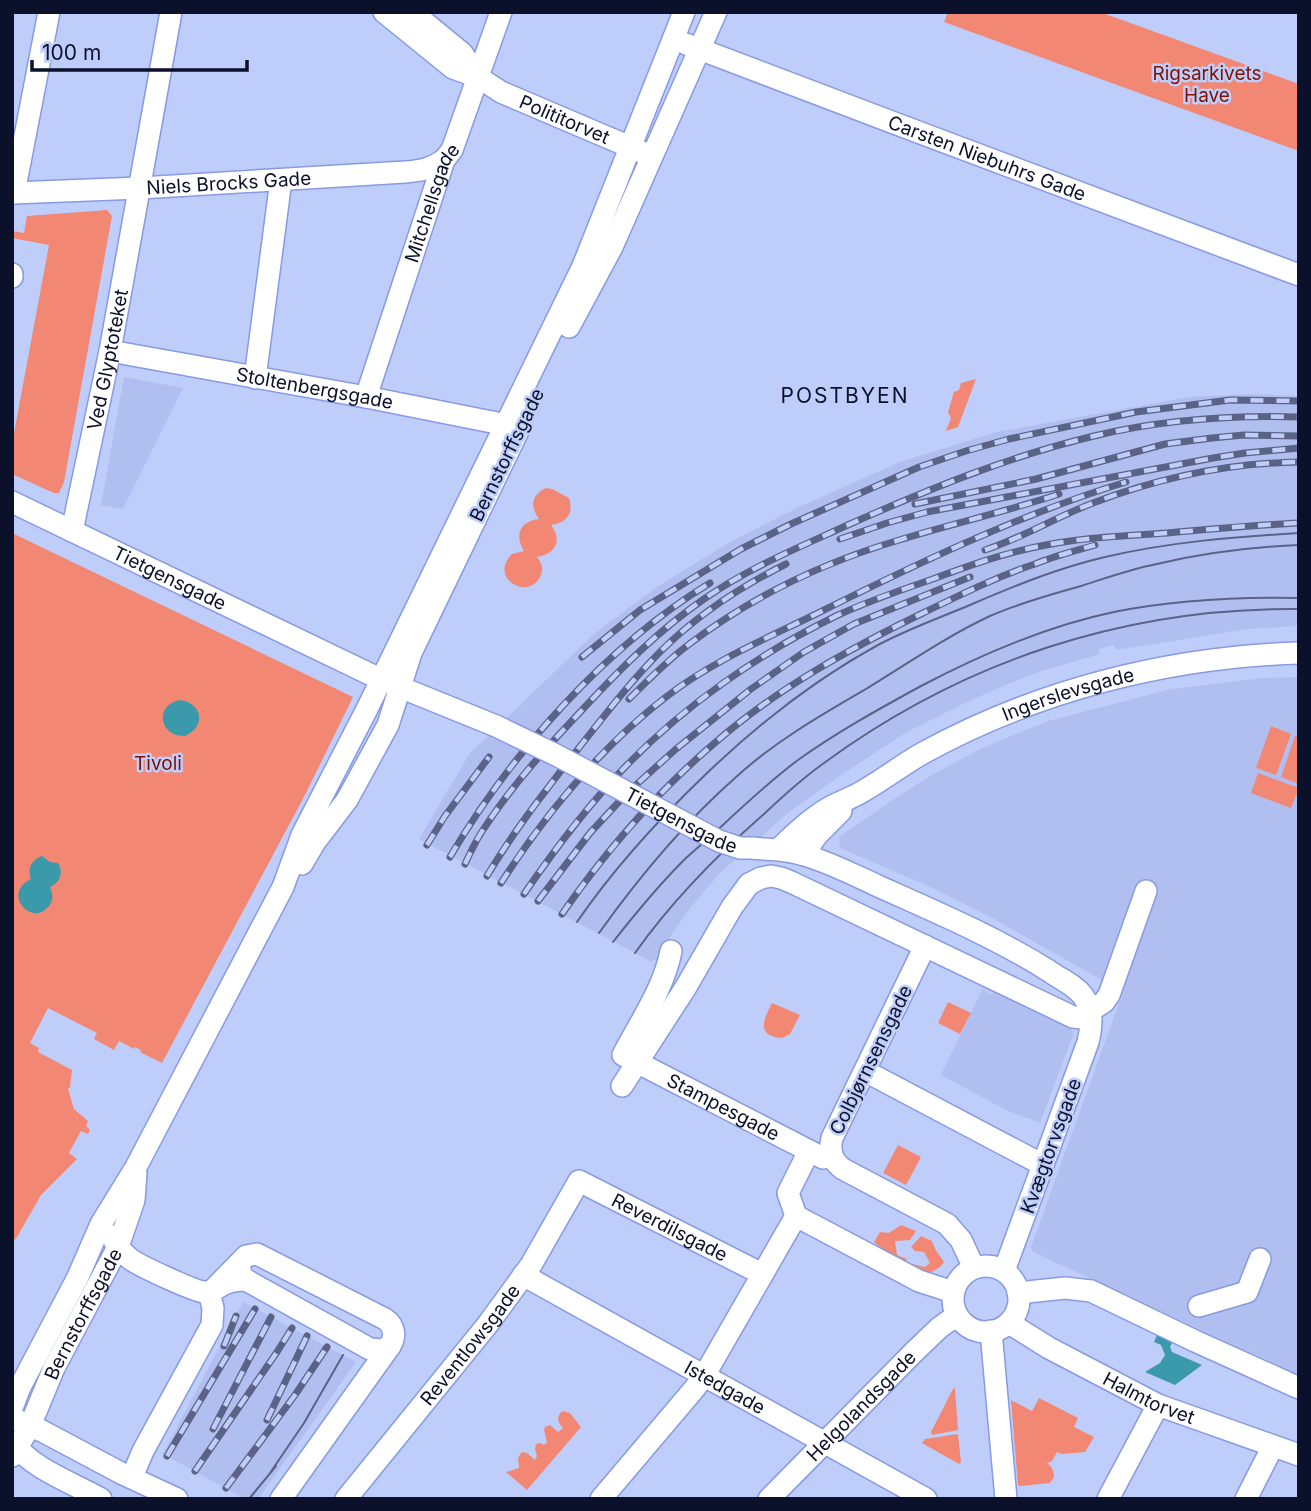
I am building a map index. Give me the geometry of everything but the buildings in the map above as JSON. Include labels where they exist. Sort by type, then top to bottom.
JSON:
[{"type":"street","points":[[13,193],[49,12]]},
{"type":"street","name":"Ved Glyptoteket","points":[[72,531],[110,351],[171,12]]},
{"type":"street","name":"Polititorvet","points":[[384,12],[453,68],[478,77],[501,92],[652,156]]},
{"type":"street","points":[[412,12],[462,53],[478,77]]},
{"type":"street","name":"Mitchellsgade","points":[[366,397],[444,160],[452,150],[501,12]]},
{"type":"street","name":"Bernstorffsgade","points":[[12,1408],[20,1387],[77,1279],[101,1224],[131,1176],[283,887],[304,862],[315,842],[354,789],[388,725],[389,683],[411,653],[583,266],[684,12]]},
{"type":"street","name":"Bernstorffsgade","points":[[511,429],[612,247],[716,12]]},
{"type":"street","name":"Carsten Niebuhrs Gade","points":[[674,40],[1299,275]]},
{"type":"street","name":"Niels Brocks Gade","points":[[13,193],[422,171],[444,160]]},
{"type":"street","points":[[255,378],[281,180]]},
{"type":"street","name":"Stoltenbergsgade","points":[[110,351],[366,397],[511,429]]},
{"type":"street","name":"Tietgensgade","points":[[12,502],[389,683],[496,726],[719,841],[740,848],[779,849],[804,855],[934,911],[1013,950],[1073,987],[1083,996],[1090,1015]]},
{"type":"street","name":"Ingerslevsgade","points":[[779,849],[813,818],[923,753],[1003,714],[1111,679],[1187,663],[1252,655],[1299,653]]},
{"type":"street","name":"Ingerslevsgade","points":[[804,855],[817,835],[856,795]]},
{"type":"street","points":[[622,1086],[686,987],[732,907],[749,884],[765,877],[786,880],[1077,1018],[1090,1015],[1108,998],[1146,891]]},
{"type":"street","name":"Colbjørnsensgade","points":[[796,1216],[788,1193],[809,1151],[823,1158],[832,1156],[832,1139],[925,946]]},
{"type":"street","points":[[637,1063],[623,1055],[664,976],[671,951]]},
{"type":"street","points":[[653,998],[664,1021]]},
{"type":"street","name":"Kvægtorvsgade","points":[[1004,1271],[1088,1042],[1091,1032],[1090,1015]]},
{"type":"street","name":"Stampesgade","points":[[637,1063],[763,1134],[809,1151]]},
{"type":"street","points":[[865,1071],[1043,1165]]},
{"type":"street","points":[[832,1156],[842,1168],[947,1224],[961,1240],[974,1268]]},
{"type":"street","name":"Bernstorffsgade","points":[[14,1449],[21,1422],[54,1368],[118,1247],[134,1200],[131,1176]]},
{"type":"street","name":"Reverdilsgade","points":[[579,1181],[762,1274]]},
{"type":"street","name":"Reventlowsgade","points":[[346,1499],[460,1360],[523,1275],[579,1181]]},
{"type":"street","points":[[601,1499],[704,1376],[796,1216],[919,1282],[953,1292]]},
{"type":"street","points":[[118,1247],[140,1265],[197,1290],[211,1292],[244,1270],[248,1255],[260,1255],[390,1323],[394,1335],[390,1346],[281,1499]]},
{"type":"street","points":[[1199,1306],[1247,1292],[1260,1259]]},
{"type":"street","points":[[988,1265],[1004,1271],[1013,1280],[1018,1293],[1017,1309],[1000,1327],[984,1332],[971,1329],[960,1321],[953,1304],[953,1292],[960,1277],[974,1268],[988,1265]]},
{"type":"street","points":[[244,1270],[370,1349],[383,1350],[390,1346]]},
{"type":"street","name":"Istedgade","points":[[523,1275],[926,1499]]},
{"type":"street","points":[[1018,1293],[1066,1288],[1091,1291],[1299,1388]]},
{"type":"street","points":[[132,1477],[143,1451],[212,1325],[214,1308],[211,1292]]},
{"type":"street","name":"Helgolandsgade","points":[[769,1499],[927,1339],[957,1315]]},
{"type":"street","points":[[1000,1327],[1006,1499]]},
{"type":"street","name":"Halmtorvet","points":[[1000,1327],[1049,1348],[1158,1405],[1299,1455]]},
{"type":"street","points":[[1108,1499],[1158,1405]]},
{"type":"street","points":[[21,1422],[177,1499]]},
{"type":"street","points":[[1246,1499],[1273,1446]]},
{"type":"street","points":[[14,1449],[101,1499]]},
{"type":"shaded area","points":[[124,377],[183,388],[123,509],[101,505]]},
{"type":"shaded area","points":[[1254,394],[1299,396],[1299,626],[1248,629],[1116,650],[1114,645],[1099,649],[1100,654],[1008,684],[907,732],[788,813],[720,873],[691,907],[656,960],[652,962],[419,839],[470,753],[594,634],[657,587],[730,542],[799,507],[900,462],[997,432],[1190,397]]},
{"type":"shaded area","points":[[1299,677],[1299,1375],[1033,1252],[1031,1247],[1123,992],[994,919],[930,887],[840,848],[839,837],[930,776],[980,749],[1048,721],[1171,689],[1264,678]]},
{"type":"shaded area","points":[[180,700],[193,706],[199,716],[196,727],[185,736],[170,732],[163,720],[166,708]]},
{"type":"shaded area","points":[[42,856],[50,862],[58,863],[61,874],[59,880],[50,887],[52,898],[49,906],[33,913],[22,906],[19,892],[31,879],[31,865]]},
{"type":"shaded area","points":[[983,988],[989,995],[998,990],[1068,1024],[1072,1029],[1073,1035],[1040,1123],[1006,1110],[941,1075]]},
{"type":"shaded area","points":[[243,1302],[356,1362],[258,1499],[245,1499],[163,1454]]},
{"type":"shaded area","points":[[1157,1335],[1172,1343],[1172,1352],[1202,1365],[1175,1385],[1145,1372],[1160,1363],[1165,1355],[1161,1345],[1154,1342]]},
{"type":"green space","name":"Rigsarkivets Have","points":[[948,12],[1100,12],[1299,84],[1299,151],[944,22]]},
{"type":"green space","points":[[107,210],[112,216],[64,482],[59,493],[54,493],[12,474],[12,433],[49,245],[12,238],[12,231],[24,233],[27,216]]},
{"type":"green space","points":[[976,379],[958,427],[946,431],[951,418],[948,412],[954,392],[959,390],[961,383]]},
{"type":"green space","points":[[546,488],[569,498],[570,513],[565,520],[551,525],[557,541],[553,550],[537,557],[542,567],[540,577],[534,584],[520,587],[507,578],[506,563],[512,554],[524,551],[519,534],[527,523],[539,519],[533,506],[537,494]]},
{"type":"green space","name":"Tivoli","points":[[12,533],[353,697],[306,793],[162,1063],[119,1041],[114,1050],[94,1039],[97,1033],[48,1008],[30,1043],[39,1048],[38,1052],[72,1070],[68,1089],[74,1109],[88,1121],[86,1126],[90,1130],[88,1134],[81,1131],[69,1153],[77,1159],[41,1195],[12,1243]]},
{"type":"green space","points":[[1271,726],[1291,734],[1276,775],[1256,768]]},
{"type":"green space","points":[[1295,736],[1299,737],[1299,784],[1281,777]]},
{"type":"green space","points":[[1258,773],[1299,788],[1291,808],[1251,793]]},
{"type":"green space","points":[[948,1002],[971,1013],[960,1034],[938,1023]]},
{"type":"green space","points":[[772,1003],[800,1015],[790,1034],[782,1038],[773,1037],[765,1030],[765,1021]]},
{"type":"green space","points":[[898,1145],[921,1157],[906,1185],[883,1173]]},
{"type":"green space","points":[[901,1225],[916,1231],[910,1240],[895,1241],[897,1255],[907,1259],[904,1265],[874,1242],[880,1232],[889,1233]]},
{"type":"green space","points":[[921,1236],[932,1241],[944,1262],[928,1274],[911,1268],[912,1264],[925,1267],[930,1263],[924,1252],[915,1251],[911,1247]]},
{"type":"green space","points":[[955,1388],[958,1430],[932,1435],[931,1432]]},
{"type":"green space","points":[[1039,1398],[1078,1418],[1074,1427],[1094,1437],[1085,1452],[1057,1452],[1052,1461],[1047,1463],[1054,1473],[1050,1483],[1020,1486],[1011,1400],[1032,1411]]},
{"type":"green space","points":[[563,1411],[570,1413],[581,1427],[527,1490],[506,1472],[519,1468],[518,1458],[522,1452],[535,1460],[536,1444],[544,1445],[547,1442],[545,1427],[550,1425],[558,1432],[563,1428],[558,1419]]},
{"type":"green space","points":[[958,1434],[959,1464],[922,1443],[925,1439]]},
{"type":"tram line","points":[[577,922],[637,845],[725,756],[809,688],[878,645],[1020,584],[1088,561],[1177,544],[1299,533]]},
{"type":"tram line","points":[[599,933],[646,871],[680,832],[750,765],[798,730],[958,632],[1012,607],[1138,568],[1209,554],[1299,545]]},
{"type":"tram line","points":[[613,942],[683,861],[787,769],[843,730],[944,674],[1039,633],[1114,612],[1206,600],[1299,598]]},
{"type":"tram line","points":[[635,953],[695,880],[793,787],[877,727],[933,696],[990,669],[1049,647],[1109,630],[1171,618],[1235,611],[1299,609]]},
{"type":"tram line","points":[[270,1473],[304,1423],[343,1355]]},
{"type":"tram line","points":[[249,1499],[276,1466]]},
{"type":"railway","points":[[582,657],[640,610],[741,549],[919,467],[1009,439],[1136,412],[1230,400],[1299,401]]},
{"type":"railway","points":[[465,864],[482,831],[519,781],[611,679],[687,611],[757,567],[940,486],[1063,444],[1170,422],[1299,417]]},
{"type":"railway","points":[[915,504],[1036,479],[1165,444],[1244,435],[1299,436]]},
{"type":"railway","points":[[840,539],[927,512],[1213,458],[1299,448]]},
{"type":"railway","points":[[985,550],[1079,509],[1143,486],[1220,469],[1299,462]]},
{"type":"railway","points":[[501,883],[536,832],[597,760],[642,717],[683,684],[719,662],[967,542],[1006,525],[1126,482]]},
{"type":"railway","points":[[629,699],[665,664],[712,628],[762,597],[814,571],[868,550],[1059,494]]},
{"type":"railway","points":[[524,894],[585,812],[612,781],[673,722],[698,701],[779,646],[836,616],[1002,555],[1031,548],[1091,538],[1299,523]]},
{"type":"railway","points":[[562,914],[596,868],[654,801],[717,741],[790,686],[896,626],[992,580],[1095,545]]},
{"type":"railway","points":[[487,876],[551,784],[648,664],[704,614],[735,592],[786,564]]},
{"type":"railway","points":[[538,901],[590,833],[628,792],[676,749],[751,689],[804,652],[854,624],[970,577]]},
{"type":"railway","points":[[450,857],[502,779],[564,705],[634,638],[710,583]]},
{"type":"railway","points":[[427,845],[489,757]]},
{"type":"railway","points":[[167,1456],[255,1309]]},
{"type":"railway","points":[[224,1346],[236,1316]]},
{"type":"railway","points":[[213,1429],[271,1317]]},
{"type":"railway","points":[[195,1471],[292,1328]]},
{"type":"railway","points":[[267,1420],[307,1336]]},
{"type":"railway","points":[[226,1488],[327,1347]]},
{"type":"district","name":"POSTBYEN","points":[[845,395]]}]
